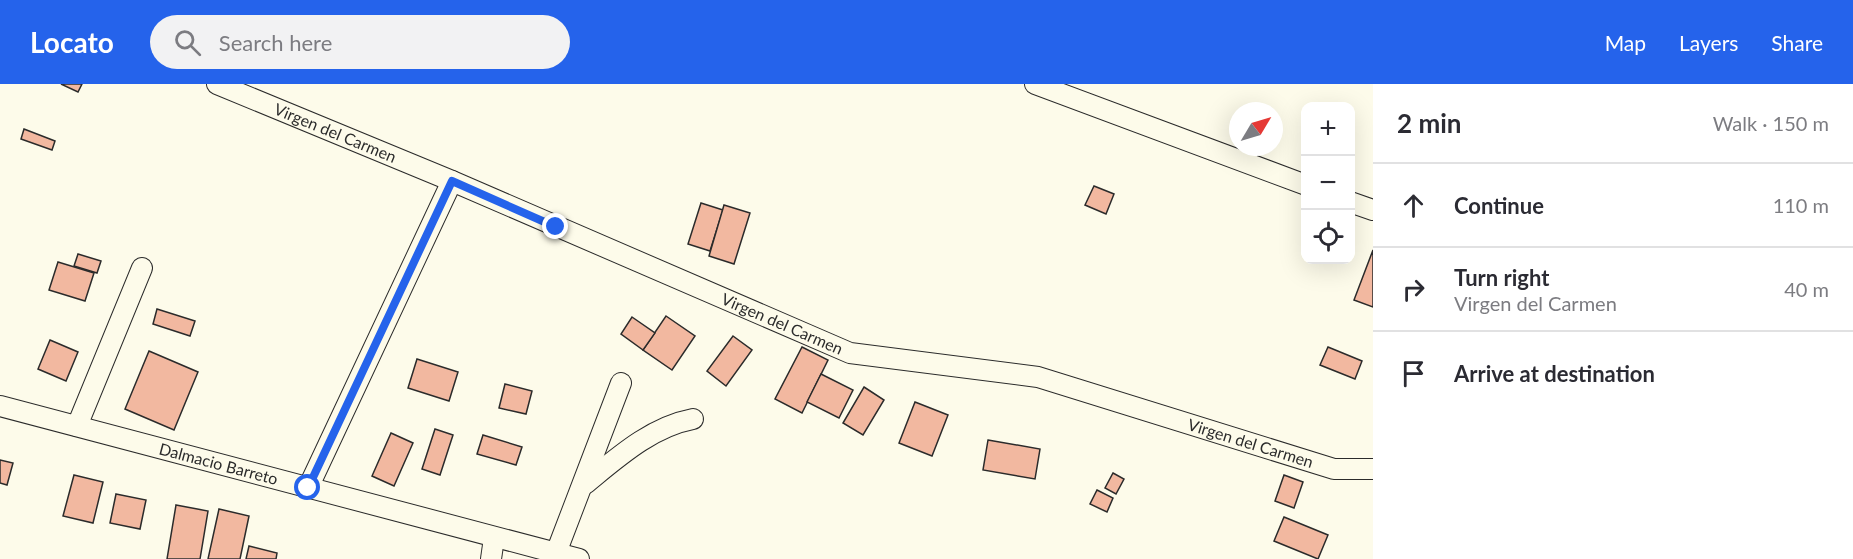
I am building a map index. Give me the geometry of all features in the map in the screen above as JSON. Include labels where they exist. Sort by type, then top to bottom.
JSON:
[{"type":"street","name":"Virgen del Carmen","points":[[217,84],[452,181],[850,353],[1038,377],[1334,468],[1373,469]]},
{"type":"street","points":[[1035,84],[1301,184]]},
{"type":"street","points":[[308,488],[452,181]]},
{"type":"street","points":[[1355,204],[1373,210]]},
{"type":"street","points":[[77,426],[142,268]]},
{"type":"street","points":[[556,553],[621,383]]},
{"type":"street","name":"Dalmacio Barreto","points":[[0,406],[579,559]]},
{"type":"street","points":[[583,486],[626,450],[669,425],[693,419]]},
{"type":"street","points":[[491,559],[494,538]]},
{"type":"building","points":[[61,84],[82,84],[78,92]]},
{"type":"building","points":[[24,129],[55,141],[52,150],[21,139]]},
{"type":"building","points":[[1094,186],[1114,194],[1106,214],[1085,205]]},
{"type":"building","points":[[701,203],[723,210],[710,251],[688,244]]},
{"type":"building","points":[[724,205],[750,213],[734,264],[709,256]]},
{"type":"building","points":[[1373,250],[1373,307],[1354,300]]},
{"type":"building","points":[[78,254],[101,261],[97,273],[74,266]]},
{"type":"building","points":[[58,262],[94,273],[85,301],[49,290]]},
{"type":"building","points":[[157,309],[195,321],[190,336],[153,324]]},
{"type":"building","points":[[666,316],[695,336],[672,370],[643,350]]},
{"type":"building","points":[[632,317],[655,333],[643,350],[621,334]]},
{"type":"building","points":[[733,336],[752,350],[726,386],[707,371]]},
{"type":"building","points":[[50,340],[78,352],[66,381],[38,369]]},
{"type":"building","points":[[802,347],[828,360],[802,413],[775,399]]},
{"type":"building","points":[[1328,347],[1362,361],[1355,379],[1320,365]]},
{"type":"building","points":[[149,351],[198,372],[174,430],[125,409]]},
{"type":"building","points":[[417,359],[458,372],[449,401],[408,388]]},
{"type":"building","points":[[821,374],[853,390],[839,418],[807,402]]},
{"type":"building","points":[[505,384],[532,391],[526,414],[499,408]]},
{"type":"building","points":[[864,387],[884,400],[863,435],[843,423]]},
{"type":"building","points":[[915,402],[948,415],[932,456],[899,443]]},
{"type":"building","points":[[435,429],[453,435],[440,475],[422,469]]},
{"type":"building","points":[[391,433],[413,443],[394,486],[372,476]]},
{"type":"building","points":[[483,435],[522,447],[516,465],[477,454]]},
{"type":"building","points":[[988,440],[1040,449],[1035,479],[983,470]]},
{"type":"building","points":[[0,460],[13,463],[7,485],[0,483]]},
{"type":"building","points":[[1113,473],[1124,479],[1116,494],[1105,488]]},
{"type":"building","points":[[74,475],[103,482],[93,523],[63,516]]},
{"type":"building","points":[[1284,475],[1303,482],[1294,508],[1275,501]]},
{"type":"building","points":[[1097,490],[1113,498],[1107,512],[1090,504]]},
{"type":"building","points":[[116,494],[146,500],[140,529],[110,523]]},
{"type":"building","points":[[176,505],[208,511],[200,559],[167,559]]},
{"type":"building","points":[[219,509],[249,516],[240,559],[208,559]]},
{"type":"building","points":[[1284,517],[1328,535],[1318,559],[1274,541]]},
{"type":"building","points":[[249,546],[277,553],[276,559],[246,559]]},
{"type":"route","points":[[308,488],[452,181],[556,227]]}]
